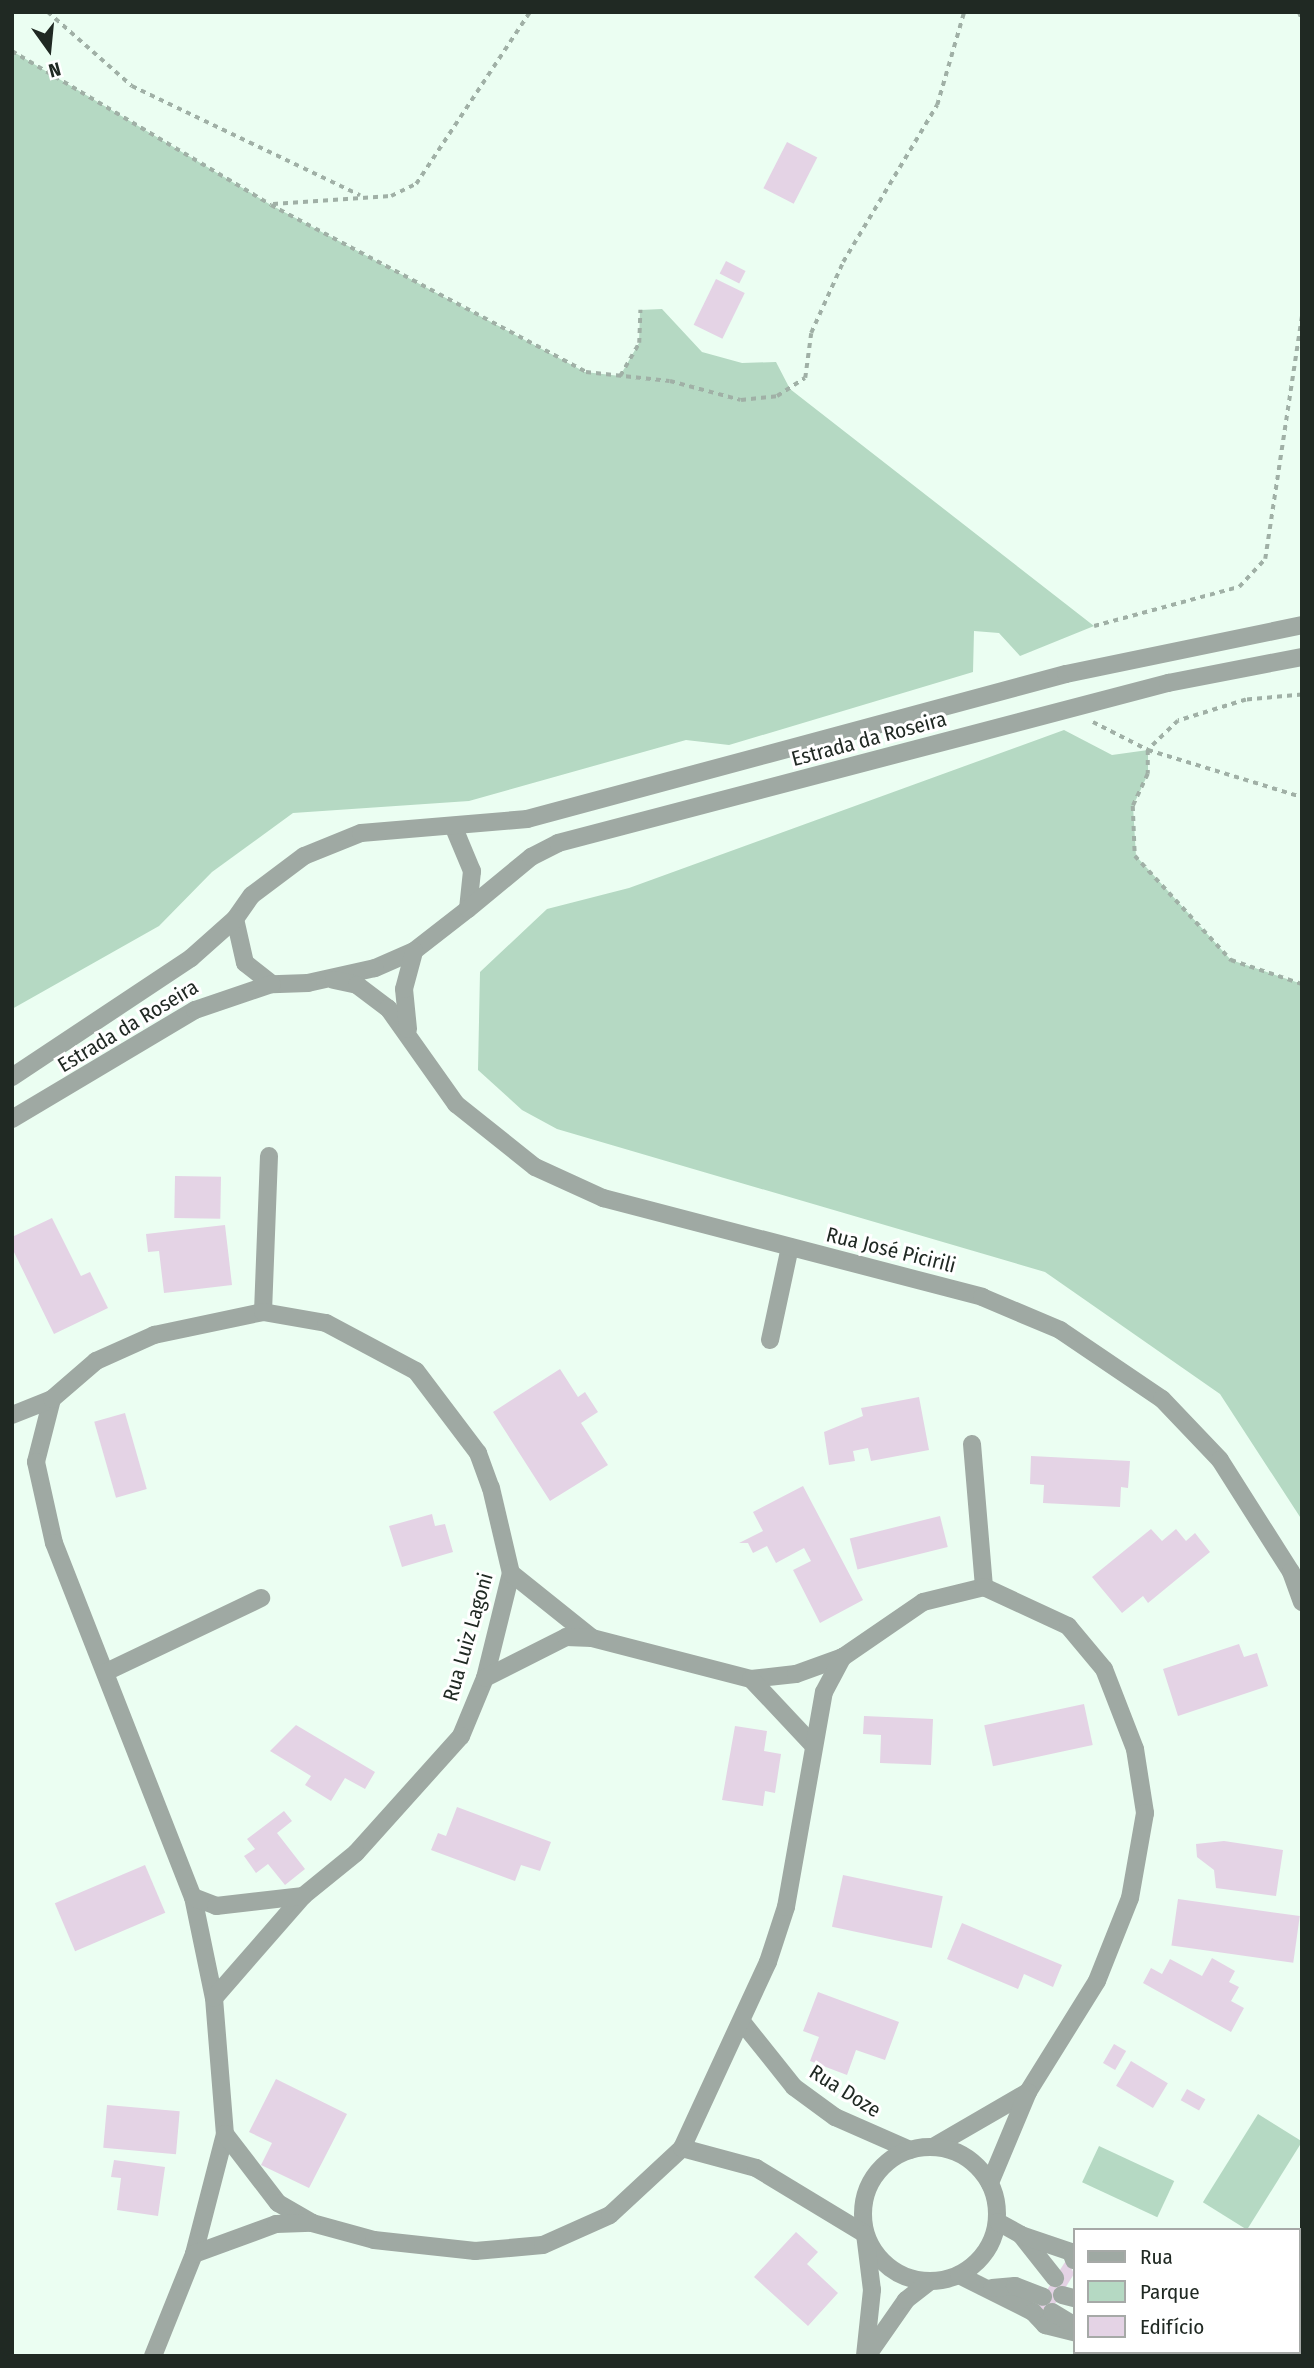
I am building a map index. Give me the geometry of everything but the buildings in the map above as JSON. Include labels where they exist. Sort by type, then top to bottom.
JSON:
[{"type":"street","name":"Estrada da Roseira","points":[[12,1077],[191,958],[235,919],[276,874],[329,843],[396,827],[454,828],[527,819],[1066,674],[1302,625]]},
{"type":"street","name":"Estrada da Roseira","points":[[12,1119],[195,1010],[272,984],[334,980],[414,951],[531,857],[558,843],[1068,709],[1302,657]]},
{"type":"street","points":[[454,828],[472,871],[468,909]]},
{"type":"street","points":[[235,919],[245,963],[272,984]]},
{"type":"street","points":[[408,1029],[404,989],[414,951]]},
{"type":"street","points":[[334,980],[374,995],[408,1029]]},
{"type":"street","name":"Rua José Picirili","points":[[408,1029],[456,1104],[535,1167],[603,1198],[982,1297],[1060,1330],[1163,1399],[1220,1460],[1291,1572],[1302,1602]]},
{"type":"street","points":[[263,1312],[269,1156]]},
{"type":"street","points":[[770,1340],[790,1247]]},
{"type":"street","name":"Rua Luiz Lagoni","points":[[12,1415],[51,1399],[96,1361],[154,1335],[263,1312],[326,1323],[416,1371],[478,1453],[511,1573],[485,1678],[453,1745],[356,1853],[303,1896],[214,1998]]},
{"type":"street","points":[[51,1399],[36,1462],[72,1603],[106,1672],[193,1897],[214,1998],[225,2134],[194,2254],[153,2356]]},
{"type":"street","points":[[972,1444],[984,1587]]},
{"type":"street","points":[[511,1573],[592,1638]]},
{"type":"street","points":[[485,1678],[566,1637],[592,1638],[751,1679],[796,1674],[843,1657],[923,1602],[984,1587],[1068,1626],[1104,1669],[1135,1749],[1145,1813],[1130,1898],[1097,1982],[1028,2092],[990,2183]]},
{"type":"street","points":[[106,1672],[261,1598]]},
{"type":"street","points":[[194,2254],[276,2224],[312,2223],[419,2248],[543,2245],[610,2215],[682,2148],[742,2022],[786,1907],[824,1692],[843,1657]]},
{"type":"street","points":[[751,1679],[813,1744]]},
{"type":"street","points":[[193,1897],[216,1906],[303,1896]]},
{"type":"street","name":"Rua Doze","points":[[742,2022],[794,2087],[835,2117],[910,2150]]},
{"type":"street","points":[[866,2356],[872,2290],[865,2234],[866,2193],[876,2174],[910,2150],[933,2147],[1028,2092]]},
{"type":"street","points":[[225,2134],[278,2203],[312,2223]]},
{"type":"street","points":[[866,2356],[905,2300],[929,2282],[959,2274],[987,2251],[998,2222],[990,2183],[976,2165],[933,2147]]},
{"type":"street","points":[[682,2148],[756,2168],[865,2234],[889,2268],[929,2282]]},
{"type":"street","points":[[998,2222],[1021,2235],[1071,2252],[1072,2255]]},
{"type":"street","points":[[1021,2235],[1055,2278]]},
{"type":"street","points":[[959,2274],[992,2288],[1045,2325],[1072,2332]]},
{"type":"street","points":[[992,2288],[1016,2286],[1047,2304],[1072,2323]]},
{"type":"path","points":[[48,12],[132,86],[360,195]]},
{"type":"path","points":[[271,205],[360,195],[391,196],[416,184],[530,12]]},
{"type":"path","points":[[12,51],[271,205],[502,332],[586,372],[620,376],[741,400],[777,396],[805,377],[811,332],[843,262],[937,105],[964,12]]},
{"type":"path","points":[[1299,12],[1302,19]]},
{"type":"path","points":[[620,376],[639,343],[640,310]]},
{"type":"path","points":[[1094,626],[1239,587],[1265,559],[1302,313]]},
{"type":"path","points":[[1302,695],[1246,700],[1178,720],[1148,750],[1148,774],[1133,806],[1135,856],[1231,960],[1302,984]]},
{"type":"path","points":[[1068,709],[1148,750],[1302,797]]},
{"type":"green space","points":[[12,51],[271,205],[585,372],[620,376],[639,343],[640,310],[662,309],[702,352],[742,363],[776,362],[790,389],[1094,626],[1020,656],[999,633],[974,631],[973,672],[729,745],[686,740],[469,801],[293,813],[212,872],[159,926],[12,1009]]},
{"type":"green space","points":[[1064,730],[1112,755],[1148,750],[1148,774],[1133,806],[1136,856],[1231,960],[1302,984],[1302,1520],[1220,1394],[1045,1272],[557,1129],[522,1110],[478,1070],[480,972],[547,909],[629,888]]},
{"type":"green space","points":[[1258,2114],[1302,2141],[1248,2228],[1203,2202]]},
{"type":"green space","points":[[1099,2146],[1174,2181],[1157,2217],[1082,2182]]}]
